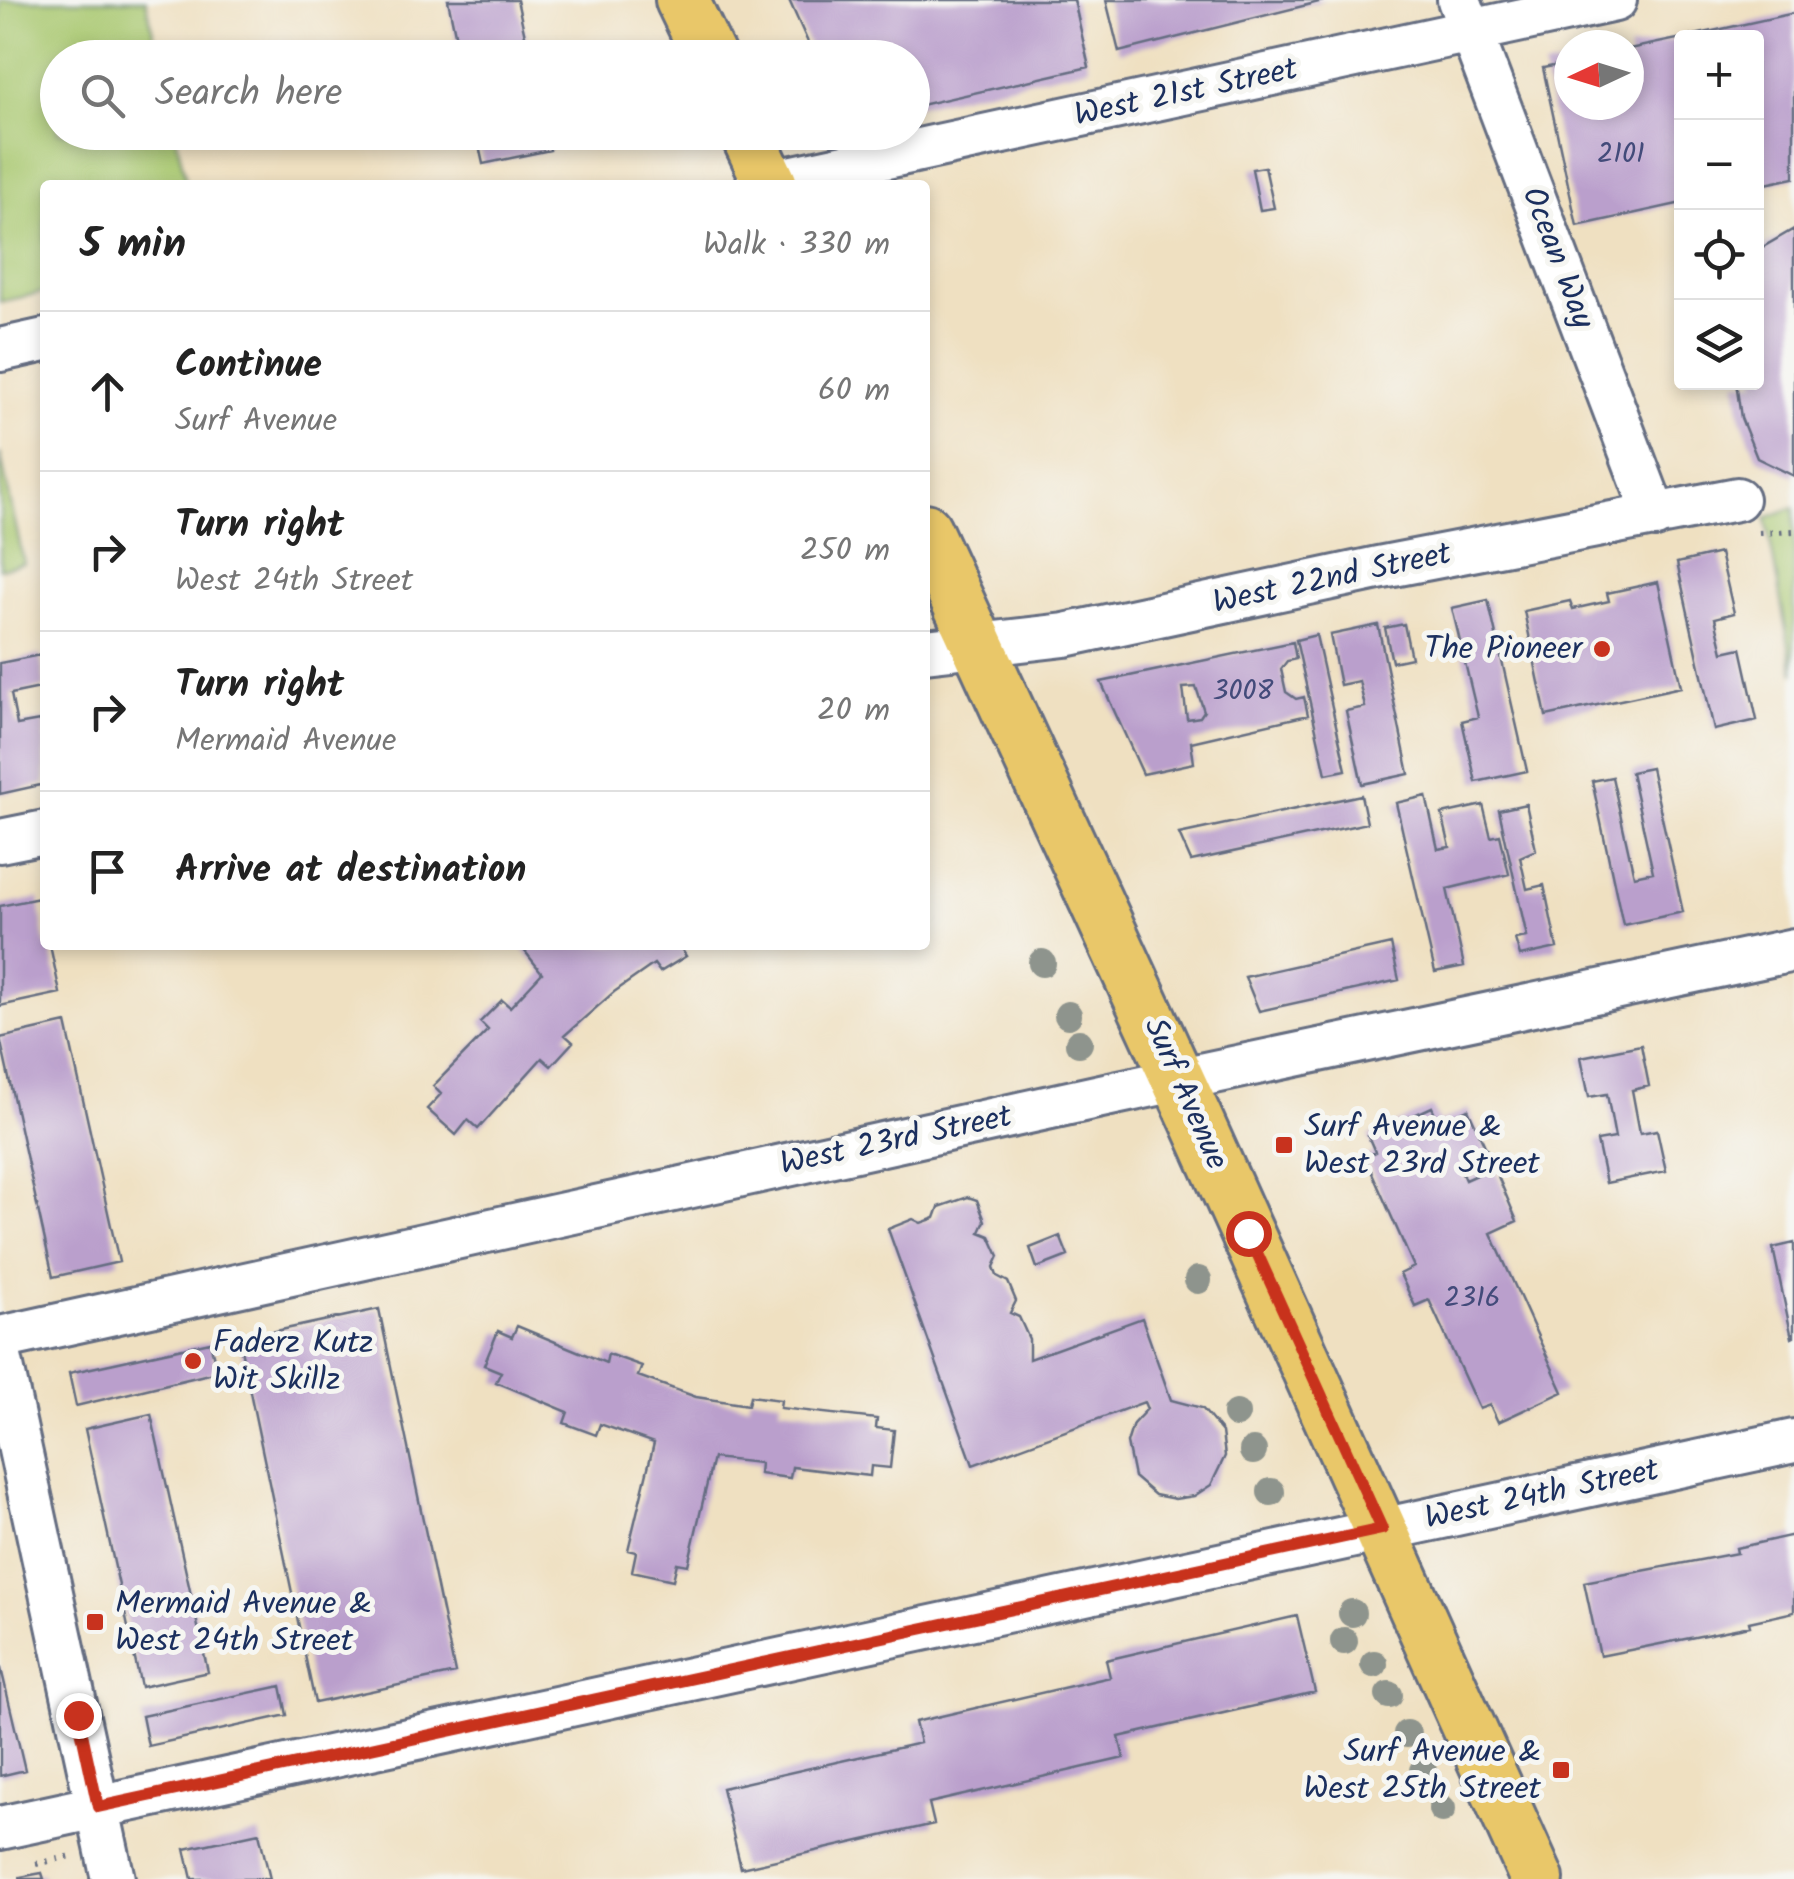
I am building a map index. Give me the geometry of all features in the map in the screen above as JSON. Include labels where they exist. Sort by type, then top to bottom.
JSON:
[{"type":"main road","points":[[682,0],[701,40]]},
{"type":"main road","points":[[753,150],[764,180]]},
{"type":"main road","name":"Surf Avenue","points":[[930,541],[1382,1529],[1537,1879]]},
{"type":"street","name":"West 21st Street","points":[[930,145],[1464,16],[1615,0]]},
{"type":"street","name":"Ocean Way","points":[[1464,16],[1655,516]]},
{"type":"street","name":"West 21st Street","points":[[783,180],[907,150]]},
{"type":"street","points":[[0,350],[40,341]]},
{"type":"street","name":"West 22nd Street","points":[[930,650],[1065,635],[1378,568],[1655,516],[1748,516]]},
{"type":"street","points":[[0,842],[40,833]]},
{"type":"street","name":"West 23rd Street","points":[[0,1338],[1178,1080],[1794,950]]},
{"type":"street","points":[[0,1357],[113,1879]]},
{"type":"street","name":"West 24th Street","points":[[0,1828],[1794,1441]]},
{"type":"path","points":[[1748,516],[1794,530]]},
{"type":"green space","points":[[0,0],[146,0],[154,40],[40,40],[40,150],[179,150],[186,180],[40,180],[40,293],[0,302]]},
{"type":"green space","points":[[0,453],[24,563],[0,569]]},
{"type":"green space","points":[[1794,507],[1794,674],[1766,518]]},
{"type":"building","points":[[448,0],[517,0],[526,40],[456,40]]},
{"type":"building","points":[[789,0],[1074,0],[1089,67],[930,103],[930,40],[807,40]]},
{"type":"building","points":[[1106,0],[1323,0],[1323,1],[1119,52]]},
{"type":"building","points":[[1794,13],[1794,178],[1764,184],[1764,30],[1717,30]]},
{"type":"building","points":[[1674,40],[1674,205],[1577,226],[1554,120],[1644,120],[1644,46]]},
{"type":"building","points":[[1554,66],[1554,119],[1543,68]]},
{"type":"building","points":[[480,150],[550,150],[483,164]]},
{"type":"building","points":[[1265,167],[1274,208],[1260,210],[1252,169]]},
{"type":"building","points":[[1794,229],[1794,476],[1757,458],[1741,418],[1737,390],[1764,390],[1764,246]]},
{"type":"building","points":[[1720,553],[1734,613],[1715,618],[1723,652],[1741,648],[1757,720],[1714,730],[1677,563]]},
{"type":"building","name":"The Pioneer","points":[[1658,582],[1681,687],[1546,716],[1524,611],[1570,601],[1573,609],[1609,601],[1607,593]]},
{"type":"building","points":[[1488,600],[1527,771],[1476,782],[1462,721],[1478,717],[1452,608]]},
{"type":"building","points":[[1404,624],[1411,658],[1392,662],[1385,628]]},
{"type":"building","points":[[1378,625],[1409,774],[1362,784],[1346,711],[1365,707],[1359,681],[1340,685],[1330,635]]},
{"type":"building","points":[[1316,635],[1346,770],[1326,774],[1296,640]]},
{"type":"building","points":[[1293,642],[1296,659],[1287,661],[1281,669],[1286,692],[1296,699],[1304,697],[1308,715],[1191,742],[1194,763],[1143,774],[1101,682]],"holes":[[[1196,687],[1204,711],[1200,717],[1187,719],[1183,688]]]},
{"type":"building","points":[[40,655],[40,688],[11,694],[17,725],[40,721],[40,785],[0,794],[0,663]]},
{"type":"building","points":[[1651,768],[1683,912],[1623,925],[1592,781],[1612,777],[1634,876],[1653,872],[1631,772]]},
{"type":"building","points":[[1361,795],[1367,823],[1191,861],[1179,834]]},
{"type":"building","points":[[1426,796],[1438,849],[1450,847],[1442,814],[1483,805],[1491,837],[1500,835],[1509,874],[1447,889],[1464,966],[1435,972],[1396,803]]},
{"type":"building","points":[[1526,804],[1536,850],[1520,857],[1527,889],[1544,885],[1557,948],[1520,956],[1515,939],[1527,937],[1499,810]]},
{"type":"building","points":[[39,898],[40,950],[51,950],[60,993],[0,1006],[0,906]]},
{"type":"building","points":[[1391,944],[1399,980],[1259,1011],[1245,977]]},
{"type":"building","points":[[524,950],[682,950],[686,956],[660,972],[654,964],[614,992],[565,1035],[573,1042],[551,1066],[542,1058],[478,1129],[468,1120],[456,1135],[427,1109],[441,1094],[433,1086],[488,1030],[480,1022],[502,1000],[510,1007],[542,973]]},
{"type":"building","points":[[66,1023],[119,1262],[53,1277],[0,1038]]},
{"type":"building","points":[[1641,1045],[1649,1086],[1632,1090],[1640,1133],[1657,1130],[1666,1171],[1606,1183],[1597,1141],[1615,1138],[1607,1094],[1589,1097],[1581,1057]]},
{"type":"building","points":[[1432,1107],[1439,1122],[1468,1109],[1489,1155],[1460,1169],[1465,1180],[1494,1167],[1517,1221],[1491,1233],[1563,1392],[1498,1422],[1490,1405],[1479,1409],[1429,1300],[1415,1306],[1400,1274],[1414,1267],[1365,1157],[1375,1152],[1368,1136]]},
{"type":"building","points":[[968,1197],[977,1200],[985,1221],[980,1232],[990,1236],[999,1256],[994,1267],[997,1276],[1008,1282],[1016,1301],[1010,1313],[1019,1317],[1029,1339],[1029,1359],[1142,1318],[1171,1400],[1202,1408],[1222,1432],[1225,1456],[1211,1485],[1194,1496],[1175,1499],[1155,1495],[1134,1477],[1127,1443],[1133,1424],[1147,1409],[1144,1402],[973,1465],[888,1229],[913,1219],[921,1223],[935,1218],[939,1207]]},
{"type":"building","points":[[1060,1236],[1068,1256],[1037,1268],[1030,1248]]},
{"type":"building","points":[[1794,1243],[1794,1337],[1792,1338],[1773,1248]]},
{"type":"building","points":[[379,1309],[455,1673],[315,1703],[239,1339]]},
{"type":"building","points":[[517,1326],[606,1363],[608,1354],[642,1366],[638,1376],[696,1397],[748,1405],[750,1396],[781,1400],[780,1408],[877,1419],[876,1428],[894,1430],[890,1468],[871,1466],[870,1476],[792,1467],[790,1478],[759,1474],[760,1463],[713,1458],[688,1565],[677,1563],[673,1580],[632,1571],[636,1552],[628,1550],[654,1443],[600,1424],[596,1435],[564,1423],[568,1412],[496,1382],[501,1372],[484,1365],[498,1331],[512,1337]]},
{"type":"building","points":[[210,1342],[217,1372],[76,1406],[69,1373]]},
{"type":"building","points":[[151,1414],[208,1672],[141,1687],[85,1429]]},
{"type":"building","points":[[1794,1535],[1794,1612],[1749,1622],[1750,1626],[1600,1656],[1584,1582],[1737,1553],[1736,1548]]},
{"type":"building","points":[[1297,1616],[1315,1692],[1119,1737],[1124,1758],[929,1803],[934,1824],[741,1868],[722,1788],[920,1743],[915,1722],[1110,1677],[1106,1660]]},
{"type":"building","points":[[0,1664],[25,1770],[0,1776]]},
{"type":"building","points":[[281,1686],[287,1715],[148,1746],[142,1716]]},
{"type":"building","points":[[259,1833],[270,1879],[192,1879],[185,1849]]},
{"type":"building","points":[[42,1873],[44,1879],[20,1879],[20,1877]]},
{"type":"place","name":"The Pioneer","points":[[1602,649]]},
{"type":"place","name":"Surf Avenue & West 23rd Street","points":[[1284,1145]]},
{"type":"place","name":"Faderz Kutz Wit Skillz","points":[[193,1361]]},
{"type":"place","name":"Mermaid Avenue & West 24th Street","points":[[95,1622]]},
{"type":"place","name":"Surf Avenue & West 25th Street","points":[[1561,1770]]},
{"type":"route","points":[[78,1715],[98,1807],[1382,1529],[1248,1233]]}]
